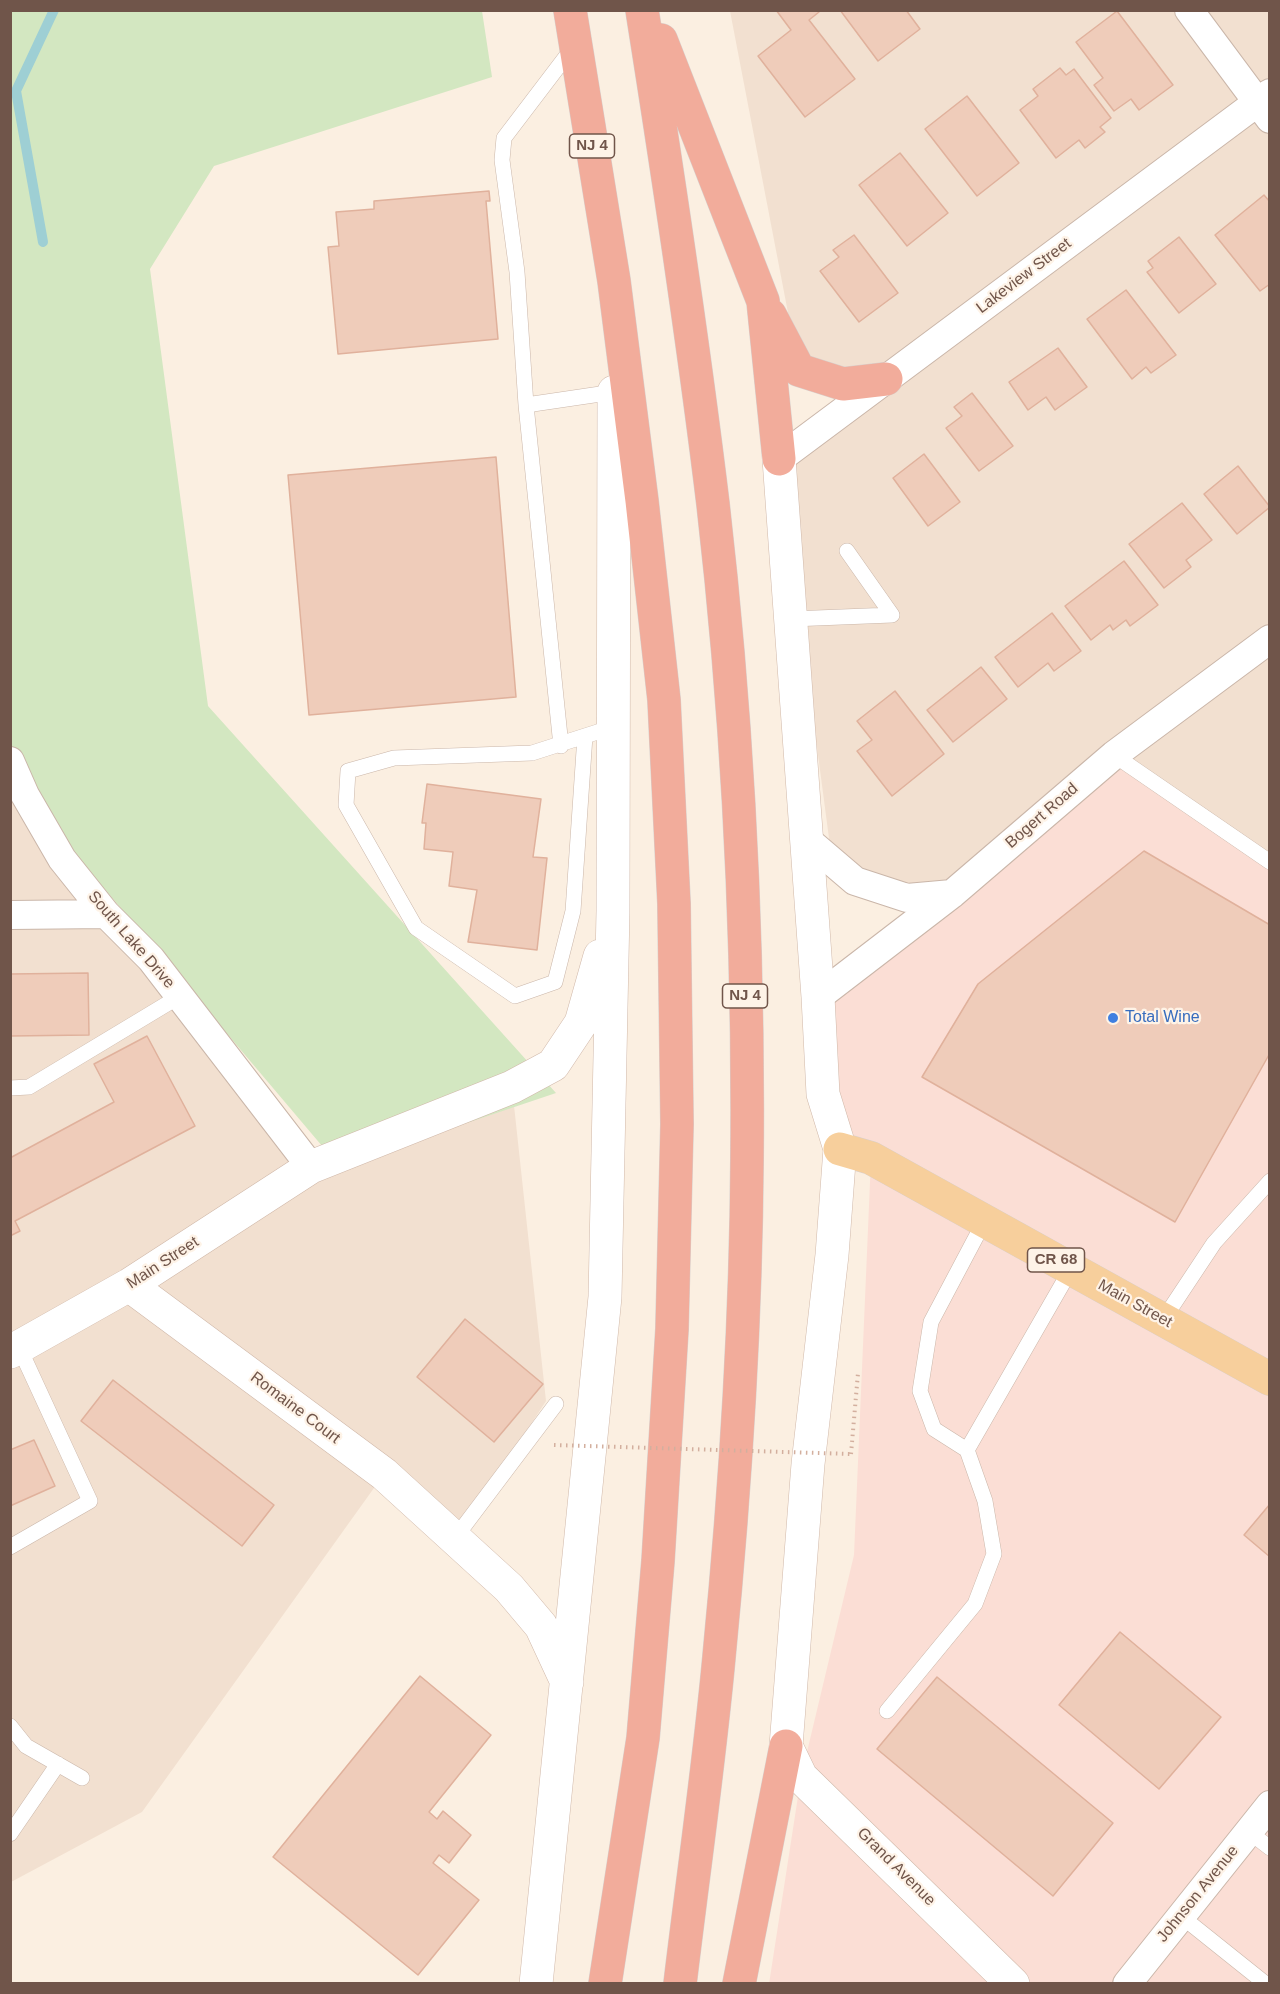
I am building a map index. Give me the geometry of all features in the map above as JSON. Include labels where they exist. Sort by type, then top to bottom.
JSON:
[{"type":"highway","name":"NJ 4","points":[[570,10],[614,281],[642,501],[664,700],[674,904],[676,1124],[672,1329],[658,1561],[643,1738],[605,1983]]},
{"type":"highway","name":"NJ 4","points":[[642,10],[674,213],[712,498],[733,729],[744,947],[747,1162],[738,1406],[719,1658],[680,1983]]},
{"type":"highway","points":[[649,10],[763,301],[799,370],[843,384],[886,379]]},
{"type":"highway","points":[[614,281],[614,392]]},
{"type":"highway","points":[[763,301],[779,459]]},
{"type":"highway","points":[[739,1983],[786,1746]]},
{"type":"main road","name":"Main Street","points":[[840,1149],[871,1158],[1269,1379]]},
{"type":"street","points":[[1189,10],[1265,105]]},
{"type":"street","name":"Lakeview Street","points":[[779,459],[1265,105]]},
{"type":"street","points":[[536,1983],[605,1297],[613,911],[599,731],[614,392]]},
{"type":"street","points":[[779,459],[818,997],[822,1094],[840,1149],[832,1255],[808,1464],[786,1746]]},
{"type":"street","name":"Bogert Road","points":[[818,997],[952,894],[1114,755],[1269,639]]},
{"type":"street","name":"South Lake Drive","points":[[10,761],[25,795],[62,860],[106,914],[151,959],[311,1167]]},
{"type":"street","points":[[807,840],[855,881],[907,898],[952,894]]},
{"type":"street","name":"Main Street","points":[[15,1350],[129,1285],[311,1167],[512,1087],[553,1065],[581,1023],[613,911]]},
{"type":"street","points":[[10,915],[106,914]]},
{"type":"street","name":"Romaine Court","points":[[129,1285],[384,1474],[455,1538],[509,1588],[541,1626],[567,1683]]},
{"type":"street","name":"Grand Avenue","points":[[786,1746],[801,1777],[1013,1983]]},
{"type":"street","name":"Johnson Avenue","points":[[1127,1983],[1181,1916],[1259,1840],[1269,1805]]},
{"type":"lane","points":[[561,746],[526,405],[517,272],[502,160],[504,138],[576,44]]},
{"type":"lane","points":[[526,405],[614,392]]},
{"type":"lane","points":[[791,619],[892,615],[847,551]]},
{"type":"lane","points":[[599,731],[573,911],[555,982],[515,996],[416,928],[346,805],[348,771],[394,758],[532,753],[561,746],[599,731]]},
{"type":"lane","points":[[1114,755],[1269,862]]},
{"type":"lane","points":[[10,1088],[29,1087],[180,996]]},
{"type":"lane","points":[[1163,1320],[1214,1243],[1269,1181]]},
{"type":"lane","points":[[887,1710],[975,1604],[994,1554],[985,1501],[967,1450],[934,1429],[920,1391],[931,1322],[984,1220]]},
{"type":"lane","points":[[967,1450],[1071,1269]]},
{"type":"lane","points":[[10,1547],[90,1500],[15,1350]]},
{"type":"lane","points":[[455,1538],[556,1404]]},
{"type":"lane","points":[[10,1726],[26,1746],[82,1778]]},
{"type":"lane","points":[[10,1834],[58,1764]]},
{"type":"lane","points":[[1181,1916],[1266,1983]]},
{"type":"path","points":[[554,1444],[850,1454],[858,1373]]},
{"type":"shaded area","points":[[730,11],[1269,11],[1269,862],[907,898],[832,861],[779,459],[885,380],[799,370]]},
{"type":"shaded area","points":[[1114,755],[1269,862],[1269,1983],[769,1984],[801,1777],[854,1555],[871,1159],[840,1149],[818,997]]},
{"type":"shaded area","points":[[10,761],[25,795],[311,1166],[512,1087],[546,1401],[461,1531],[384,1474],[142,1812],[11,1882]]},
{"type":"green space","points":[[11,11],[482,11],[492,77],[214,166],[150,269],[208,706],[556,1093],[339,1166],[25,795],[11,756]]},
{"type":"building","points":[[776,10],[818,10],[819,12],[809,20],[855,79],[805,117],[758,56],[791,30]]},
{"type":"building","points":[[840,10],[906,10],[920,29],[878,61]]},
{"type":"building","points":[[1117,11],[1173,85],[1139,110],[1131,99],[1114,111],[1094,85],[1103,78],[1076,42]]},
{"type":"building","points":[[1060,68],[1066,75],[1074,69],[1111,118],[1100,127],[1105,132],[1085,148],[1079,140],[1056,158],[1020,110],[1038,96],[1033,89]]},
{"type":"building","points":[[967,96],[1019,163],[977,196],[925,129]]},
{"type":"building","points":[[900,153],[948,213],[907,246],[859,185]]},
{"type":"building","points":[[489,191],[490,201],[486,201],[498,339],[338,354],[328,247],[339,246],[336,212],[374,209],[374,201]]},
{"type":"building","points":[[1264,195],[1270,202],[1270,284],[1260,291],[1215,235]]},
{"type":"building","points":[[854,235],[898,293],[859,322],[820,271],[839,257],[833,250]]},
{"type":"building","points":[[1179,237],[1216,284],[1179,313],[1147,272],[1153,268],[1148,261]]},
{"type":"building","points":[[1126,290],[1176,355],[1151,373],[1146,367],[1132,379],[1087,319]]},
{"type":"building","points":[[1058,348],[1087,387],[1055,410],[1046,397],[1028,410],[1009,382]]},
{"type":"building","points":[[972,393],[1013,446],[979,471],[946,428],[962,416],[954,407]]},
{"type":"building","points":[[924,454],[960,502],[928,526],[893,478]]},
{"type":"building","points":[[496,457],[516,697],[309,715],[288,475]]},
{"type":"building","points":[[1238,466],[1270,507],[1237,534],[1204,494]]},
{"type":"building","points":[[1182,503],[1212,540],[1186,560],[1191,567],[1164,588],[1129,544]]},
{"type":"building","points":[[1124,561],[1158,605],[1130,626],[1126,620],[1113,630],[1110,625],[1091,640],[1065,606]]},
{"type":"building","points":[[1052,613],[1081,651],[1054,671],[1048,663],[1018,687],[995,657]]},
{"type":"building","points":[[981,667],[1007,699],[953,742],[927,710]]},
{"type":"building","points":[[895,691],[944,754],[892,796],[857,751],[872,740],[857,721]]},
{"type":"building","points":[[427,784],[541,799],[533,857],[547,858],[537,950],[468,942],[477,890],[449,886],[453,852],[424,849],[426,823],[422,823]]},
{"type":"building","name":"Total Wine","points":[[1144,851],[1270,925],[1270,1053],[1175,1222],[922,1077],[978,984]]},
{"type":"building","points":[[88,973],[89,1035],[10,1036],[10,974]]},
{"type":"building","points":[[147,1036],[195,1126],[15,1221],[20,1231],[10,1236],[10,1158],[114,1102],[94,1064]]},
{"type":"building","points":[[465,1319],[543,1384],[494,1442],[417,1377]]},
{"type":"building","points":[[113,1380],[274,1505],[242,1546],[81,1421]]},
{"type":"building","points":[[34,1440],[55,1486],[10,1506],[10,1450]]},
{"type":"building","points":[[1270,1504],[1270,1557],[1244,1535]]},
{"type":"building","points":[[1120,1632],[1221,1717],[1159,1789],[1059,1705]]},
{"type":"building","points":[[420,1676],[491,1735],[429,1812],[437,1819],[443,1811],[471,1835],[449,1863],[439,1855],[433,1863],[479,1900],[418,1975],[273,1857]]},
{"type":"building","points":[[937,1677],[1113,1823],[1053,1896],[877,1749]]},
{"type":"waterway","points":[[43,242],[16,91],[54,10]]},
{"type":"place","name":"Total Wine","points":[[1113,1018]]}]
